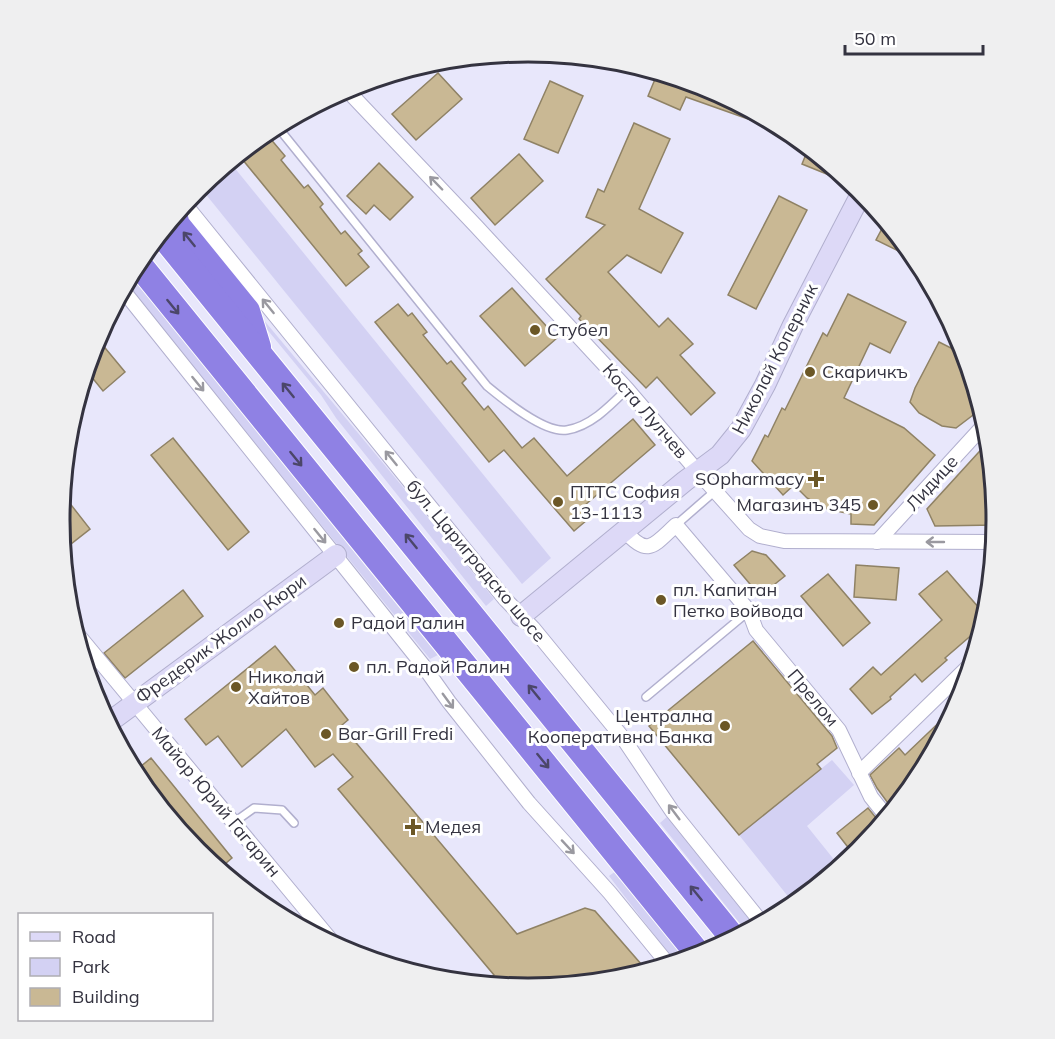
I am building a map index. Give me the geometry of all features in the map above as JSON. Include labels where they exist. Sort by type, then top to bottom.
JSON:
[{"type":"highway","points":[[177,225],[247,311],[262,359]]},
{"type":"highway","name":"бул. Цариградско шосе","points":[[166,239],[728,931]]},
{"type":"highway","points":[[144,270],[692,947]]},
{"type":"street","name":"Коста Лулчев","points":[[352,96],[627,389],[749,529],[760,536],[784,541],[985,542]]},
{"type":"street","name":"Николай Коперник","points":[[521,616],[720,455],[741,429],[857,202]]},
{"type":"street","name":"бул. Цариградско шосе","points":[[190,211],[505,599],[623,738],[672,811],[756,916]]},
{"type":"street","points":[[128,296],[336,555],[529,803],[610,893],[662,957]]},
{"type":"street","name":"Лидице","points":[[877,542],[977,432]]},
{"type":"street","points":[[625,531],[636,544],[642,547],[653,546],[676,525],[749,611]]},
{"type":"street","name":"Фредерик Жолио Кюри","points":[[115,718],[336,555]]},
{"type":"street","name":"Прелом","points":[[749,611],[756,630],[839,730],[871,797],[881,810]]},
{"type":"street","name":"Майор Юрий Гагарин","points":[[88,647],[321,928]]},
{"type":"street","points":[[859,773],[957,677]]},
{"type":"lane","points":[[283,133],[487,386],[509,404],[538,423],[565,431],[586,423],[609,408],[627,389]]},
{"type":"lane","points":[[676,525],[715,490]]},
{"type":"lane","points":[[646,697],[749,611]]},
{"type":"lane","points":[[233,823],[254,808],[282,810],[294,823]]},
{"type":"shaded area","points":[[101,688],[109,697],[106,699]]},
{"type":"green space","points":[[235,168],[551,558],[522,584],[206,194]]},
{"type":"green space","points":[[190,231],[494,599],[486,606],[336,418],[321,395],[188,233]]},
{"type":"green space","points":[[136,282],[409,617],[438,655],[430,659],[131,290]]},
{"type":"green space","points":[[832,760],[854,785],[807,826],[834,859],[788,896],[739,835]]},
{"type":"green space","points":[[668,816],[750,919],[741,924],[660,823]]},
{"type":"green space","points":[[616,871],[680,951],[669,955],[609,876]]},
{"type":"building","points":[[438,73],[462,99],[416,140],[392,114]]},
{"type":"building","points":[[655,80],[703,96],[749,119],[686,97],[680,110],[648,96]]},
{"type":"building","points":[[550,81],[583,96],[558,153],[524,139]]},
{"type":"building","points":[[634,123],[670,139],[639,209],[683,233],[661,273],[627,255],[608,272],[659,327],[668,318],[693,344],[680,355],[715,393],[691,415],[657,377],[646,388],[579,319],[581,316],[546,279],[605,225],[586,217],[598,189],[604,192]]},
{"type":"building","points":[[272,140],[285,156],[281,160],[304,188],[308,185],[323,204],[320,207],[341,234],[345,231],[362,251],[358,254],[369,267],[346,286],[243,161]]},
{"type":"building","points":[[519,154],[543,181],[495,225],[471,198]]},
{"type":"building","points":[[805,156],[829,175],[802,164]]},
{"type":"building","points":[[379,163],[413,197],[390,220],[374,205],[366,214],[347,196]]},
{"type":"building","points":[[779,196],[807,210],[756,309],[728,295]]},
{"type":"building","points":[[882,230],[898,251],[876,240]]},
{"type":"building","points":[[512,288],[557,338],[525,366],[480,316]]},
{"type":"building","points":[[848,294],[906,322],[890,353],[870,343],[844,398],[904,428],[935,455],[874,525],[851,524],[851,514],[827,509],[807,498],[794,485],[783,495],[752,461],[765,435],[768,437],[782,408],[785,410],[823,333],[827,336]]},
{"type":"building","points":[[398,304],[408,316],[412,313],[427,332],[423,335],[447,364],[451,361],[466,379],[462,383],[484,410],[488,406],[522,448],[534,438],[567,476],[633,419],[655,445],[585,505],[593,515],[574,531],[504,450],[489,462],[375,322]]},
{"type":"building","points":[[939,342],[953,349],[973,415],[956,428],[942,426],[919,413],[910,402]]},
{"type":"building","points":[[103,346],[125,372],[103,391],[92,378]]},
{"type":"building","points":[[173,438],[249,532],[228,550],[151,455]]},
{"type":"building","points":[[980,450],[986,525],[935,526],[927,509]]},
{"type":"building","points":[[70,504],[90,529],[70,545]]},
{"type":"building","points":[[752,551],[766,555],[785,576],[760,596],[734,565]]},
{"type":"building","points":[[856,565],[899,568],[896,600],[854,597]]},
{"type":"building","points":[[947,571],[977,606],[970,636],[922,682],[915,674],[890,697],[891,699],[872,714],[850,689],[873,667],[881,675],[942,620],[919,594]]},
{"type":"building","points":[[828,574],[870,623],[843,646],[801,596]]},
{"type":"building","points":[[183,590],[203,616],[125,678],[104,653]]},
{"type":"building","points":[[753,641],[832,736],[837,748],[817,764],[821,769],[739,835],[649,726]]},
{"type":"building","points":[[275,646],[315,695],[323,688],[348,720],[342,725],[352,738],[517,934],[585,908],[595,911],[640,963],[587,974],[557,977],[492,976],[494,975],[338,789],[353,777],[333,754],[315,767],[286,729],[242,767],[218,736],[206,745],[185,719]]},
{"type":"building","points":[[936,725],[924,749],[887,802],[870,775],[899,748],[905,755]]},
{"type":"building","points":[[151,758],[232,858],[225,864],[204,843],[164,798],[142,766]]},
{"type":"building","points":[[868,808],[875,817],[847,846],[837,833]]},
{"type":"place","name":"Стубел","points":[[535,330]]},
{"type":"place","name":"Скаричкъ","points":[[810,372]]},
{"type":"place","name":"SOpharmacy","points":[[816,479]]},
{"type":"place","name":"ПТТС София 13-1113","points":[[558,502]]},
{"type":"place","name":"Магазинъ 345","points":[[873,505]]},
{"type":"place","name":"пл. Капитан Петко войвода","points":[[661,600]]},
{"type":"place","name":"Радой Ралин","points":[[339,623]]},
{"type":"place","name":"пл. Радой Ралин","points":[[354,667]]},
{"type":"place","name":"Николай Хайтов","points":[[236,687]]},
{"type":"place","name":"Централна Кооперативна Банка","points":[[725,726]]},
{"type":"place","name":"Bar-Grill Fredi","points":[[326,734]]},
{"type":"place","name":"Медея","points":[[413,827]]}]
